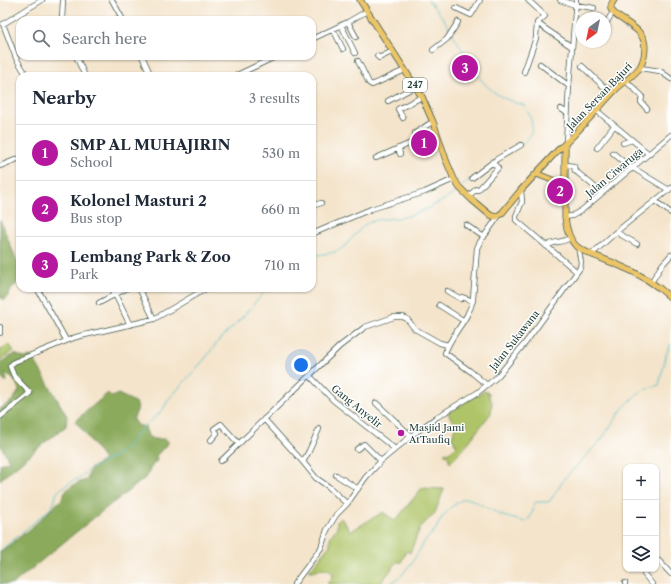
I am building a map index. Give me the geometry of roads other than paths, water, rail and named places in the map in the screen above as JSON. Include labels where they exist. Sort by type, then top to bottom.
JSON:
[{"type":"main road","name":"247","points":[[360,0],[422,97],[433,122],[446,160],[459,188],[490,215],[498,216]]},
{"type":"main road","points":[[614,0],[611,8],[614,12]]},
{"type":"main road","name":"Jalan Sersan Bajuri","points":[[498,216],[536,174],[559,150],[566,145],[596,110],[640,68],[645,48],[642,38],[635,28],[614,12]]},
{"type":"main road","points":[[566,145],[565,217],[566,228],[570,238],[578,248],[620,265],[652,281],[671,298]]},
{"type":"main road","points":[[536,174],[565,184]]},
{"type":"street","points":[[16,58],[2,24],[42,0]]},
{"type":"street","points":[[62,16],[63,0]]},
{"type":"street","points":[[112,0],[120,16]]},
{"type":"street","points":[[456,8],[471,15],[480,0]]},
{"type":"street","points":[[524,72],[536,38],[537,23],[545,16],[528,0]]},
{"type":"street","points":[[560,0],[576,2],[594,8]]},
{"type":"street","points":[[566,145],[567,113],[576,2]]},
{"type":"street","points":[[316,37],[367,11]]},
{"type":"street","points":[[611,16],[614,12]]},
{"type":"street","points":[[348,22],[356,37]]},
{"type":"street","points":[[433,50],[447,39],[458,22]]},
{"type":"street","points":[[537,23],[572,47]]},
{"type":"street","points":[[341,25],[355,53]]},
{"type":"street","points":[[333,29],[343,49]]},
{"type":"street","points":[[377,56],[379,58],[393,51]]},
{"type":"street","points":[[17,60],[25,72]]},
{"type":"street","points":[[78,60],[83,72]]},
{"type":"street","points":[[144,60],[149,72]]},
{"type":"street","points":[[243,72],[268,60]]},
{"type":"street","points":[[358,61],[369,83],[372,85],[406,70]]},
{"type":"street","points":[[540,64],[569,86]]},
{"type":"street","points":[[582,66],[604,87],[615,91]]},
{"type":"street","points":[[640,68],[660,71],[671,79]]},
{"type":"street","points":[[626,81],[642,96],[640,102],[647,109]]},
{"type":"street","points":[[388,101],[416,86]]},
{"type":"street","points":[[403,118],[398,109],[422,97]]},
{"type":"street","points":[[561,109],[567,113]]},
{"type":"street","points":[[596,110],[649,154]]},
{"type":"street","points":[[376,158],[418,140],[415,133],[421,131],[423,127],[433,122]]},
{"type":"street","points":[[597,148],[614,126]]},
{"type":"street","name":"Jalan Ciwaruga","points":[[565,217],[577,213],[671,135]]},
{"type":"street","points":[[623,143],[632,140]]},
{"type":"street","points":[[472,178],[492,163],[521,145]]},
{"type":"street","points":[[398,148],[400,154]]},
{"type":"street","points":[[592,254],[616,232],[670,189],[633,168],[613,154]]},
{"type":"street","points":[[0,166],[16,160]]},
{"type":"street","points":[[468,196],[476,189],[478,190],[498,168],[492,163]]},
{"type":"street","points":[[566,165],[574,166],[575,171],[602,193]]},
{"type":"street","points":[[316,232],[371,208],[425,192],[454,179]]},
{"type":"street","points":[[521,190],[522,202],[515,219],[577,272]]},
{"type":"street","points":[[656,201],[671,213]]},
{"type":"street","points":[[316,205],[321,203]]},
{"type":"street","points":[[487,385],[445,354],[448,345],[464,321],[473,301],[477,248],[498,216]]},
{"type":"street","points":[[466,225],[484,237]]},
{"type":"street","points":[[616,232],[637,244]]},
{"type":"street","points":[[546,246],[552,242],[562,242],[570,238]]},
{"type":"street","name":"Jalan Sukawana","points":[[294,584],[321,548],[327,530],[336,515],[347,504],[366,477],[411,436],[437,417],[468,399],[499,375],[524,345],[577,272],[581,263],[578,248]]},
{"type":"street","points":[[652,281],[662,265],[671,255]]},
{"type":"street","points":[[448,291],[461,299],[462,297],[473,301]]},
{"type":"street","points":[[39,292],[66,340]]},
{"type":"street","points":[[114,292],[130,325]]},
{"type":"street","points":[[99,302],[120,292]]},
{"type":"street","points":[[140,292],[154,319]]},
{"type":"street","points":[[0,416],[30,393],[13,374],[11,365],[20,359],[66,340],[154,319],[200,292]]},
{"type":"street","points":[[438,305],[464,321]]},
{"type":"street","points":[[221,461],[340,346],[361,329],[394,317],[405,318],[414,328],[440,343],[448,345]]},
{"type":"street","points":[[0,327],[0,333]]},
{"type":"street","name":"Gang Anyelir","points":[[310,376],[333,400],[395,449]]},
{"type":"street","points":[[376,403],[411,436]]},
{"type":"street","points":[[264,419],[316,478],[329,487],[347,504]]},
{"type":"street","points":[[211,440],[217,433],[214,429],[221,424],[239,444]]},
{"type":"street","points":[[303,462],[308,455],[318,429]]},
{"type":"street","points":[[357,449],[364,444],[382,461]]},
{"type":"street","points":[[336,475],[358,489]]},
{"type":"street","points":[[659,560],[671,574]]},
{"type":"street","points":[[644,574],[652,584]]},
{"type":"waterway","points":[[428,0],[443,18],[451,31]]},
{"type":"waterway","points":[[452,33],[473,68],[488,87],[497,94],[524,105],[531,120],[532,130],[527,140],[522,144]]},
{"type":"waterway","points":[[462,186],[470,179]]},
{"type":"waterway","points":[[316,255],[340,250],[356,233],[370,222],[410,216],[440,202],[458,190]]},
{"type":"waterway","points":[[0,551],[50,509],[59,490],[74,480],[81,478],[88,470],[126,448],[142,428],[162,411],[169,399],[204,360],[220,339],[237,323],[264,292]]},
{"type":"waterway","points":[[391,584],[401,576],[413,561],[424,542],[435,530],[443,516],[451,507],[463,499],[470,499],[503,516],[525,522],[531,516],[535,503],[549,502],[565,478],[601,440],[623,408],[636,395],[646,389],[659,385],[667,352],[671,344]]},
{"type":"place","name":"Lembang Park & Zoo","points":[[465,68]]},
{"type":"place","name":"SMP AL MUHAJIRIN","points":[[424,143]]},
{"type":"place","name":"Kolonel Masturi 2","points":[[560,191]]},
{"type":"place","name":"Masjid Jami AtTaufiq","points":[[401,433]]}]
